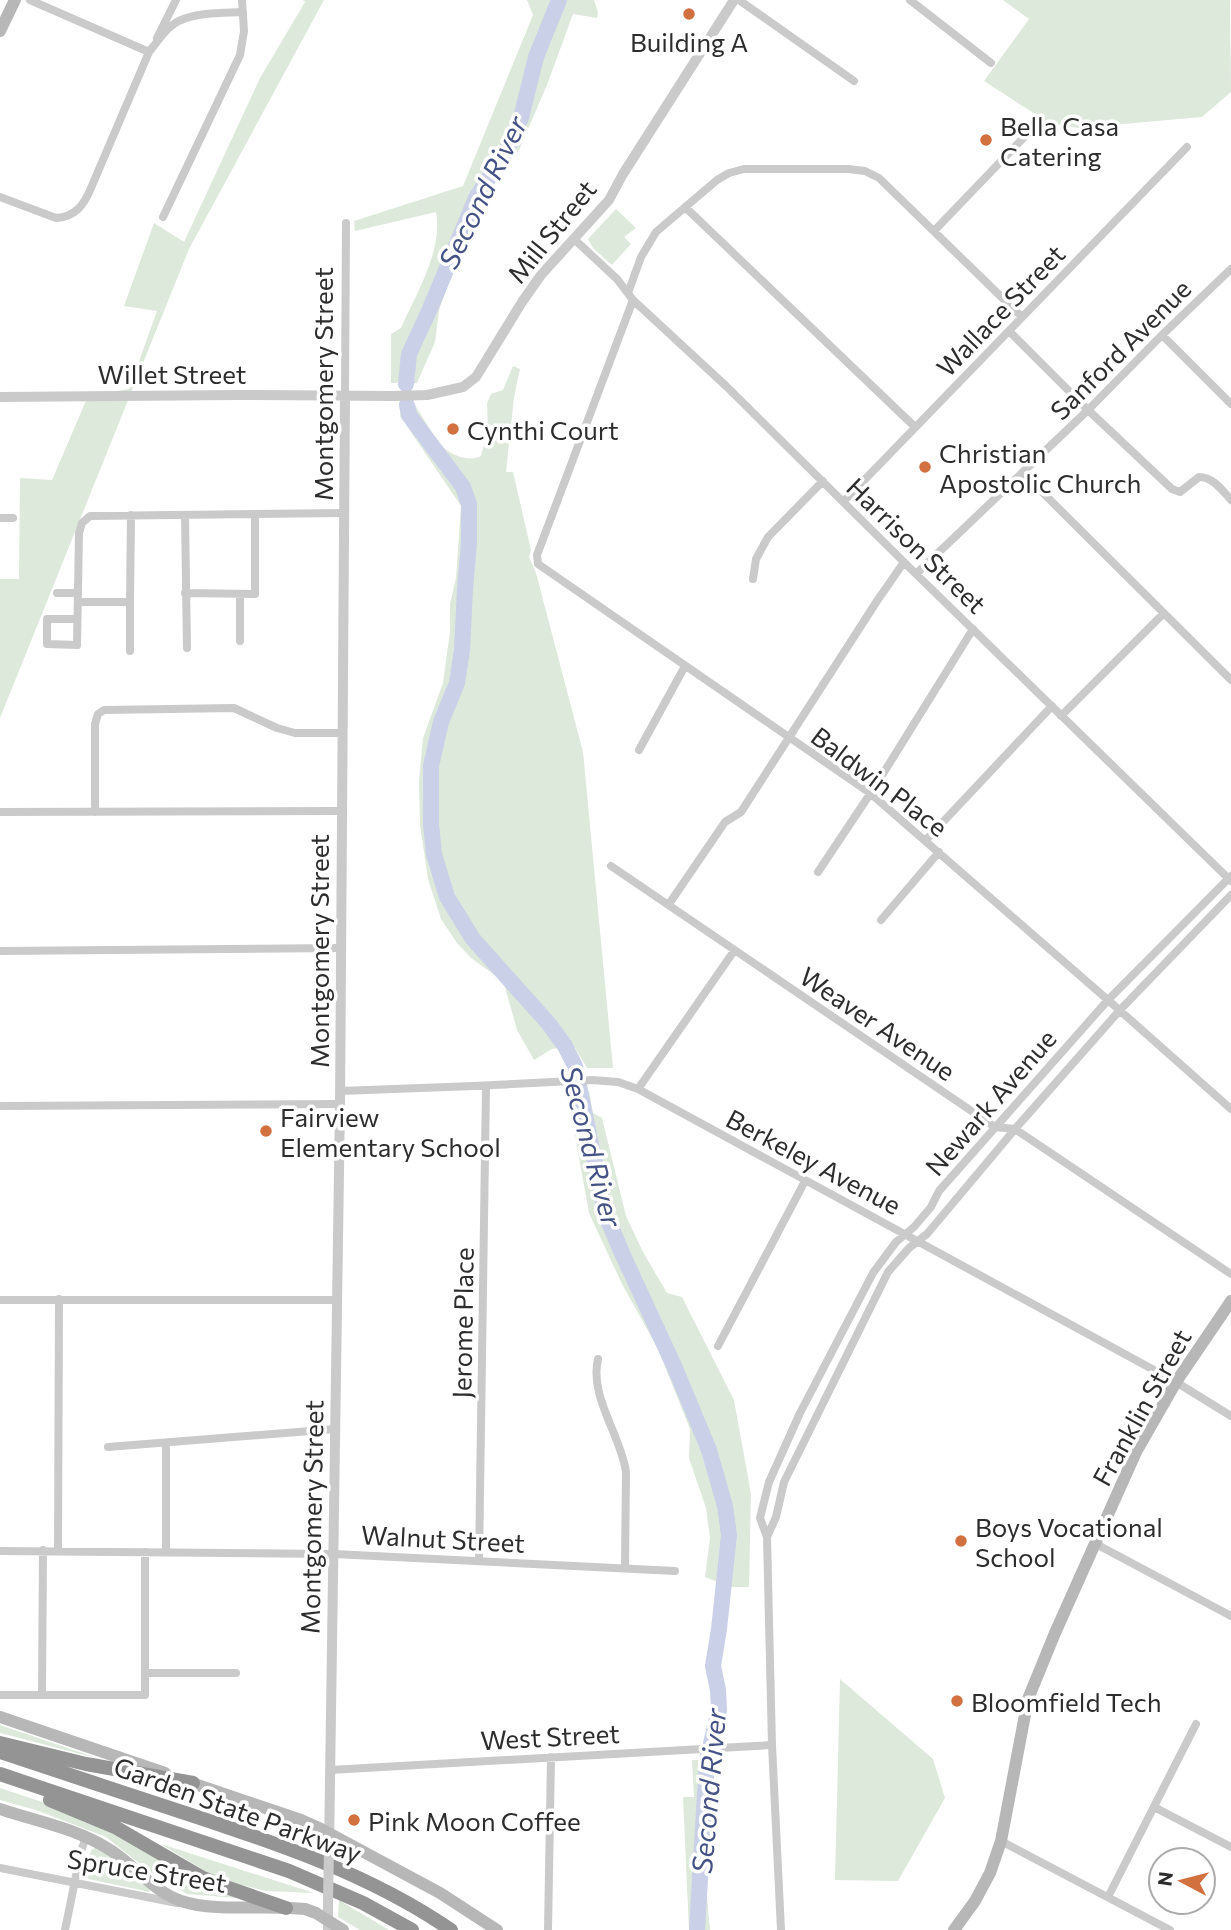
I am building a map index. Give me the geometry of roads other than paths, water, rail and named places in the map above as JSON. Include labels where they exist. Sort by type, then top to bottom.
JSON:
[{"type":"highway","points":[[0,1743],[86,1764],[193,1783]]},
{"type":"highway","name":"Garden State Parkway","points":[[0,1752],[306,1855],[383,1889],[451,1930]]},
{"type":"highway","name":"Garden State Parkway","points":[[0,1774],[297,1874],[363,1903],[412,1930]]},
{"type":"highway","points":[[0,1781],[106,1822],[218,1884],[286,1908]]},
{"type":"main road","points":[[0,32],[15,0]]},
{"type":"main road","name":"Franklin Street","points":[[954,1930],[975,1901],[990,1873],[1001,1841],[1028,1699],[1055,1633],[1136,1452],[1176,1382],[1231,1301]]},
{"type":"main road","points":[[0,1717],[301,1820],[440,1893],[497,1930]]},
{"type":"main road","points":[[0,1809],[86,1837],[114,1852],[165,1894],[201,1905]]},
{"type":"main road","name":"Spruce Street","points":[[201,1905],[305,1909],[328,1925],[343,1930]]},
{"type":"street","points":[[30,0],[149,52]]},
{"type":"street","points":[[0,197],[56,218],[65,218],[80,208],[92,188],[149,52],[176,0]]},
{"type":"street","points":[[163,217],[240,55],[243,44],[242,0]]},
{"type":"street","points":[[736,0],[854,80]]},
{"type":"street","name":"Mill Street","points":[[345,395],[394,396],[445,392],[463,387],[476,377],[541,275],[609,200],[623,174],[736,0]]},
{"type":"street","points":[[910,0],[991,63]]},
{"type":"street","points":[[149,52],[179,20],[200,15],[243,12]]},
{"type":"street","points":[[934,231],[1030,131]]},
{"type":"street","name":"Wallace Street","points":[[843,502],[1187,147]]},
{"type":"street","points":[[631,296],[648,245],[656,232],[717,180],[744,169],[848,169],[865,171],[879,178],[1022,317]]},
{"type":"street","points":[[685,207],[915,427]]},
{"type":"street","name":"Montgomery Street","points":[[328,1925],[340,1104],[345,223]]},
{"type":"street","name":"Harrison Street","points":[[574,239],[1230,879]]},
{"type":"street","name":"Sanford Avenue","points":[[916,574],[1231,270]]},
{"type":"street","name":"Baldwin Place","points":[[631,296],[537,555],[538,564],[870,793],[1108,999],[1231,1110]]},
{"type":"street","points":[[1009,331],[1172,489],[1180,492],[1199,477],[1203,477],[1212,480],[1231,499]]},
{"type":"street","points":[[1162,335],[1231,404]]},
{"type":"street","name":"Willet Street","points":[[0,397],[345,395]]},
{"type":"street","points":[[1023,473],[1231,680]]},
{"type":"street","points":[[753,579],[756,559],[768,537],[823,481]]},
{"type":"street","points":[[77,619],[47,619],[47,644],[77,645],[79,533],[82,523],[90,516],[344,513]]},
{"type":"street","points":[[130,651],[131,515]]},
{"type":"street","points":[[186,515],[187,648]]},
{"type":"street","points":[[186,593],[256,594],[255,515]]},
{"type":"street","points":[[0,518],[13,517]]},
{"type":"street","points":[[669,904],[725,822],[741,812],[904,562]]},
{"type":"street","points":[[57,593],[78,598],[130,602]]},
{"type":"street","points":[[240,594],[240,641]]},
{"type":"street","points":[[1061,716],[1164,613]]},
{"type":"street","points":[[818,872],[973,629]]},
{"type":"street","points":[[639,750],[685,666]]},
{"type":"street","points":[[926,840],[1052,706]]},
{"type":"street","points":[[95,812],[95,724],[98,714],[104,710],[234,708],[277,728],[295,733],[343,733]]},
{"type":"street","points":[[0,812],[342,811]]},
{"type":"street","points":[[881,920],[939,852]]},
{"type":"street","name":"Weaver Avenue","points":[[611,866],[995,1127],[1015,1129],[1231,1274]]},
{"type":"street","name":"Newark Avenue","points":[[781,1930],[772,1745],[767,1537],[760,1518],[769,1482],[800,1413],[873,1273],[896,1242],[931,1207],[939,1191],[1108,999],[1230,879]]},
{"type":"street","name":"Newark Avenue","points":[[767,1537],[776,1517],[785,1482],[888,1272],[927,1234],[1120,1010],[1231,895]]},
{"type":"street","points":[[0,950],[341,948]]},
{"type":"street","points":[[638,1089],[734,951]]},
{"type":"street","name":"Berkeley Avenue","points":[[340,1091],[592,1080],[618,1082],[638,1089],[1176,1382],[1231,1416]]},
{"type":"street","name":"Jerome Place","points":[[479,1561],[486,1086]]},
{"type":"street","points":[[0,1106],[340,1104]]},
{"type":"street","points":[[718,1346],[805,1181]]},
{"type":"street","points":[[58,1550],[60,1299]]},
{"type":"street","points":[[0,1300],[337,1300]]},
{"type":"street","points":[[598,1359],[597,1386],[625,1465],[625,1568]]},
{"type":"street","points":[[108,1447],[335,1429]]},
{"type":"street","points":[[166,1443],[166,1552]]},
{"type":"street","points":[[1096,1544],[1231,1616]]},
{"type":"street","points":[[42,1695],[43,1550]]},
{"type":"street","name":"Walnut Street","points":[[0,1551],[334,1553],[675,1571]]},
{"type":"street","points":[[0,1695],[145,1695],[145,1552]]},
{"type":"street","points":[[145,1672],[236,1673]]},
{"type":"street","points":[[1108,1897],[1196,1724]]},
{"type":"street","name":"West Street","points":[[330,1770],[772,1745]]},
{"type":"street","points":[[548,1930],[551,1757]]},
{"type":"street","points":[[1154,1807],[1231,1847]]},
{"type":"street","points":[[65,1930],[86,1837]]},
{"type":"street","points":[[1001,1841],[1170,1930]]},
{"type":"street","name":"Spruce Street","points":[[0,1868],[166,1901],[201,1905]]},
{"type":"waterway","name":"Second River","points":[[406,384],[409,354],[476,198],[507,149],[521,118],[536,57],[559,0]]},
{"type":"waterway","name":"Second River","points":[[407,405],[409,415],[463,487],[469,504],[462,650],[457,683],[441,722],[431,766],[434,854],[447,897],[473,939],[549,1024],[575,1066],[605,1213],[709,1450],[725,1506],[729,1535],[713,1666],[719,1710],[707,1760],[697,1930]]},
{"type":"place","name":"Building A","points":[[689,14]]},
{"type":"place","name":"Bella Casa Catering","points":[[986,140]]},
{"type":"place","name":"Cynthi Court","points":[[453,429]]},
{"type":"place","name":"Christian Apostolic Church","points":[[925,467]]},
{"type":"place","name":"Fairview Elementary School","points":[[266,1131]]},
{"type":"place","name":"Boys Vocational School","points":[[961,1541]]},
{"type":"place","name":"Bloomfield Tech","points":[[957,1701]]},
{"type":"place","name":"Pink Moon Coffee","points":[[354,1820]]}]
